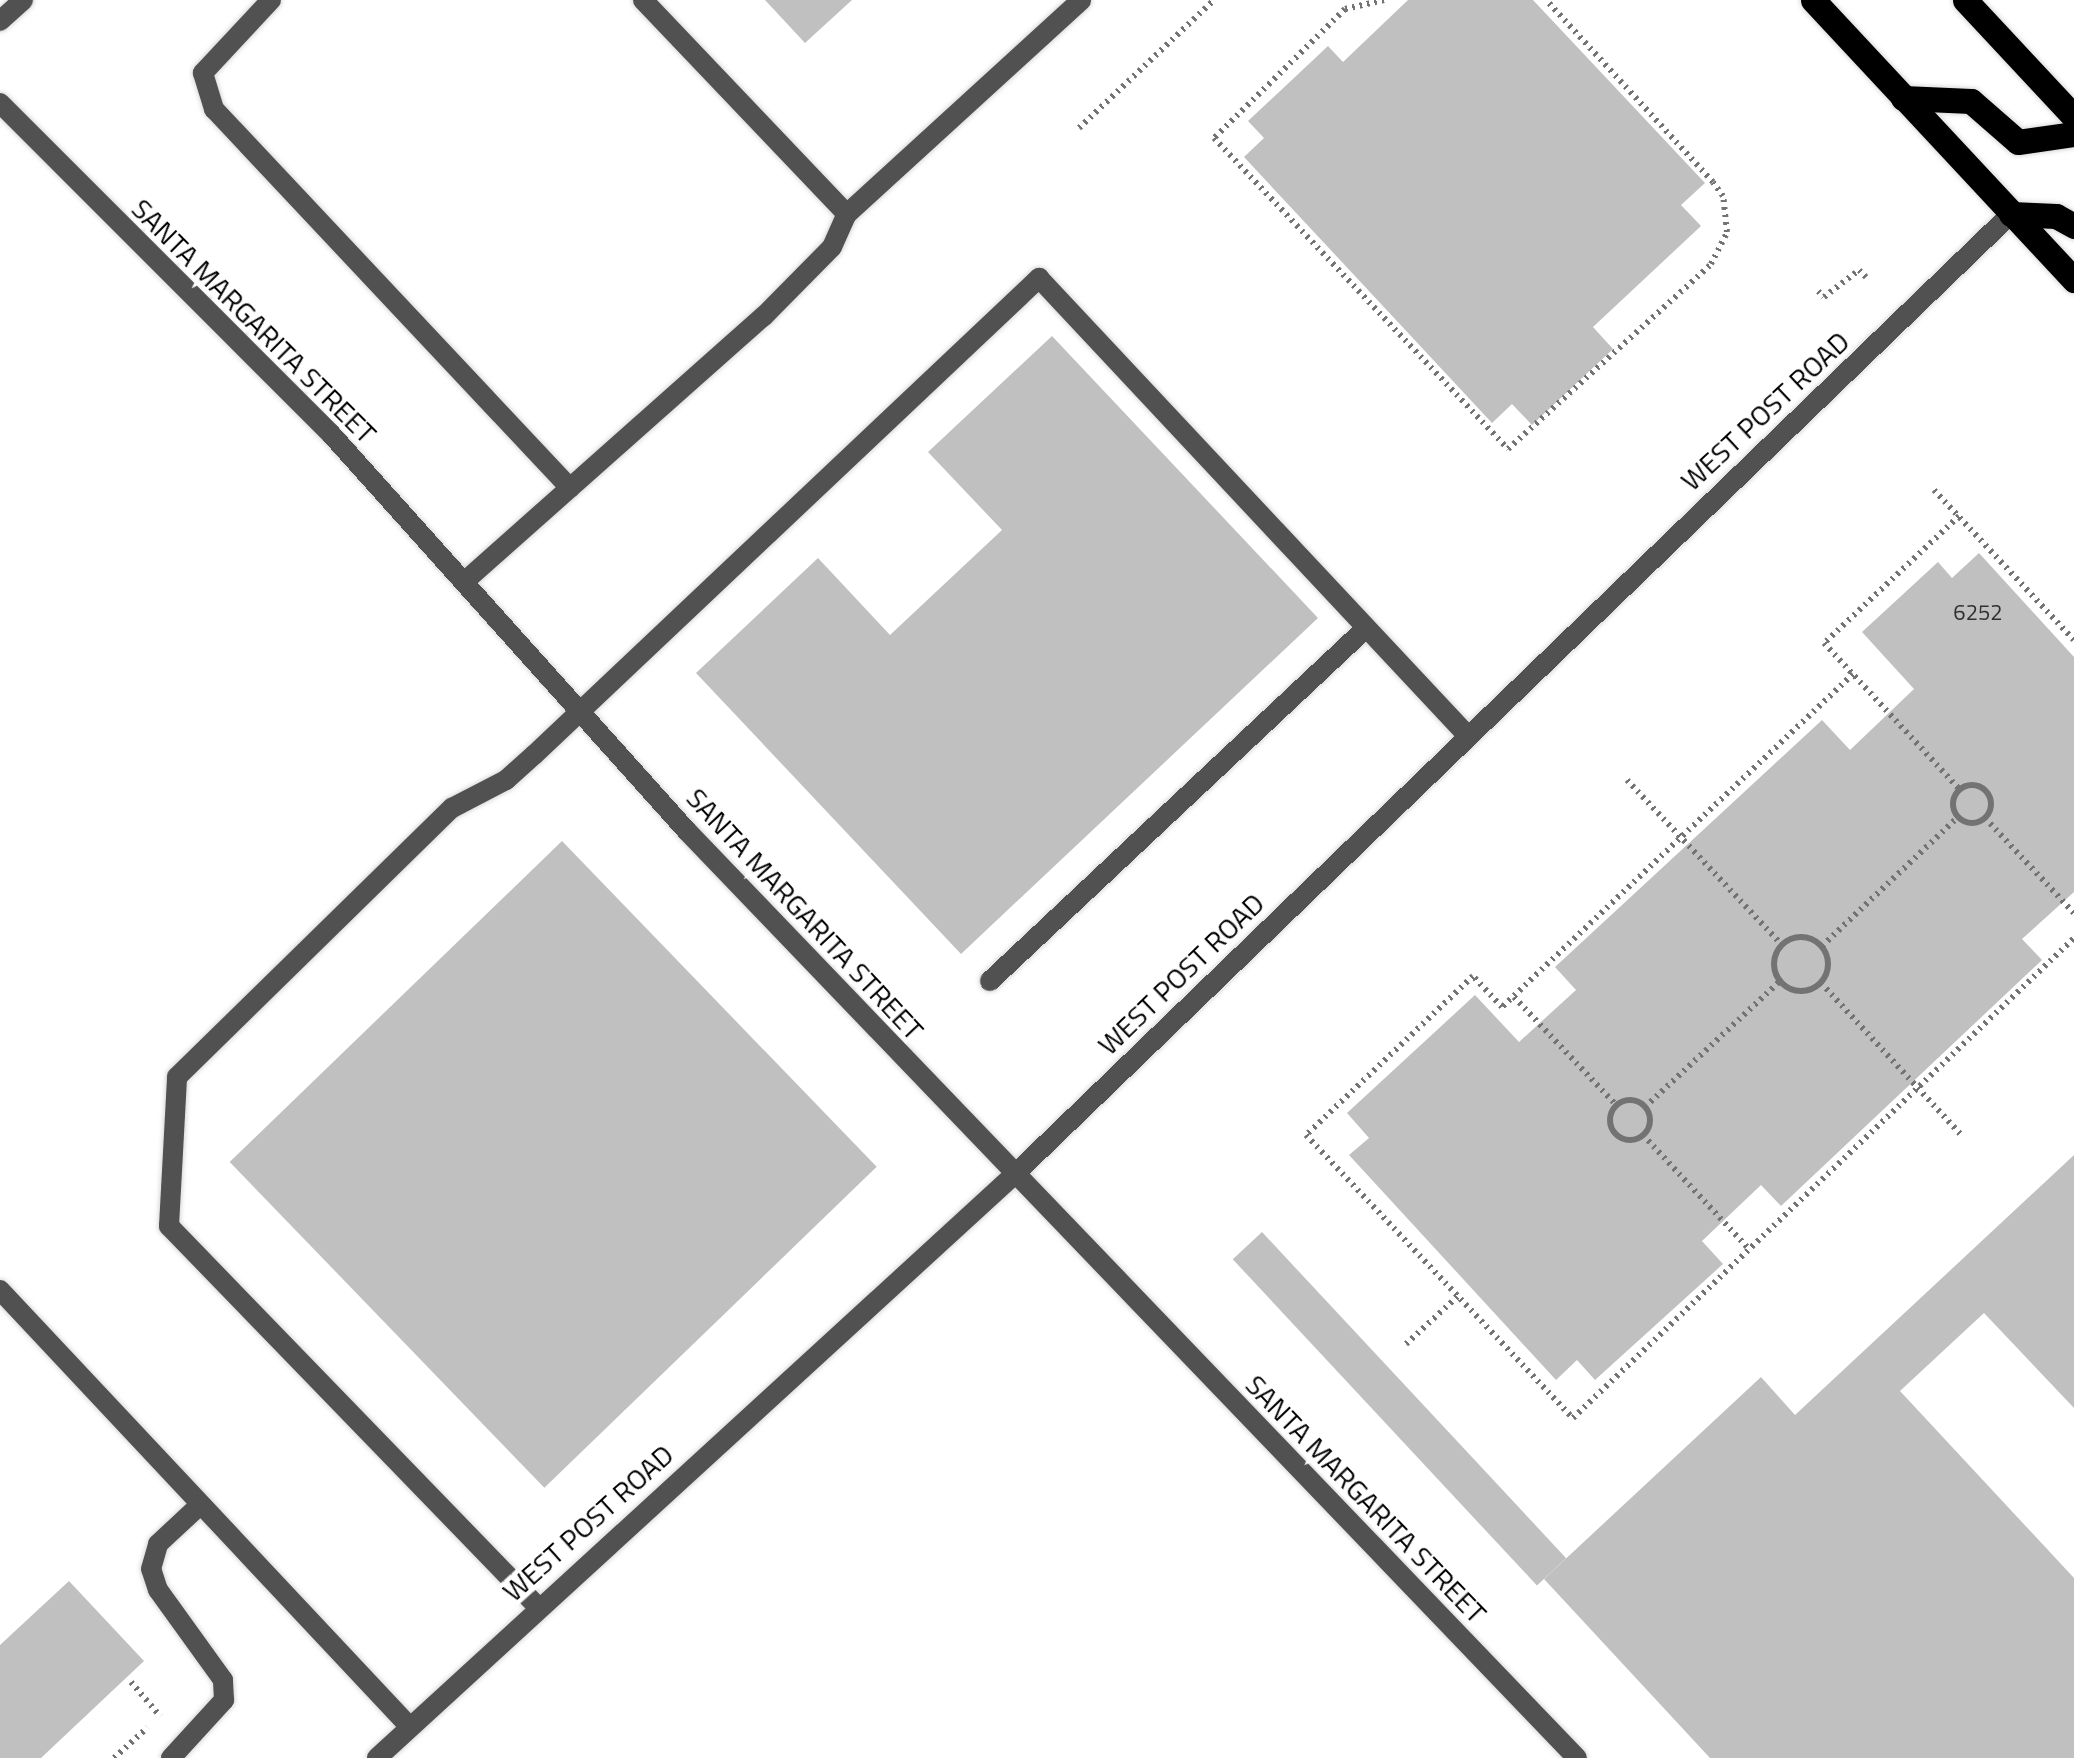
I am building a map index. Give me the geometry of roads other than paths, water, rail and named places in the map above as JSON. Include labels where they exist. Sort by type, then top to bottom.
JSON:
[{"type":"main road","points":[[1812,0],[2074,280]]},
{"type":"main road","points":[[1965,0],[2074,118]]},
{"type":"main road","points":[[1902,98],[1971,100],[2018,142],[2074,134]]},
{"type":"main road","points":[[2011,214],[2056,216],[2074,226]]},
{"type":"street","points":[[0,21],[23,0]]},
{"type":"street","points":[[271,0],[203,73],[214,109],[570,488]]},
{"type":"street","points":[[642,0],[847,214]]},
{"type":"street","points":[[464,582],[763,317],[832,246],[847,214],[1081,0]]},
{"type":"street","name":"SANTA MARGARITA STREET","points":[[0,103],[331,434],[580,712],[1014,1174],[1577,1758]]},
{"type":"street","name":"WEST POST ROAD","points":[[377,1758],[537,1606],[1014,1174],[2011,214]]},
{"type":"street","points":[[537,1606],[169,1226],[178,1077],[452,808],[506,780],[1040,278],[1467,735]]},
{"type":"street","points":[[990,981],[1365,629]]},
{"type":"street","points":[[0,1290],[410,1727]]},
{"type":"street","points":[[172,1758],[224,1700],[223,1680],[158,1590],[150,1569],[158,1544],[200,1505]]}]
